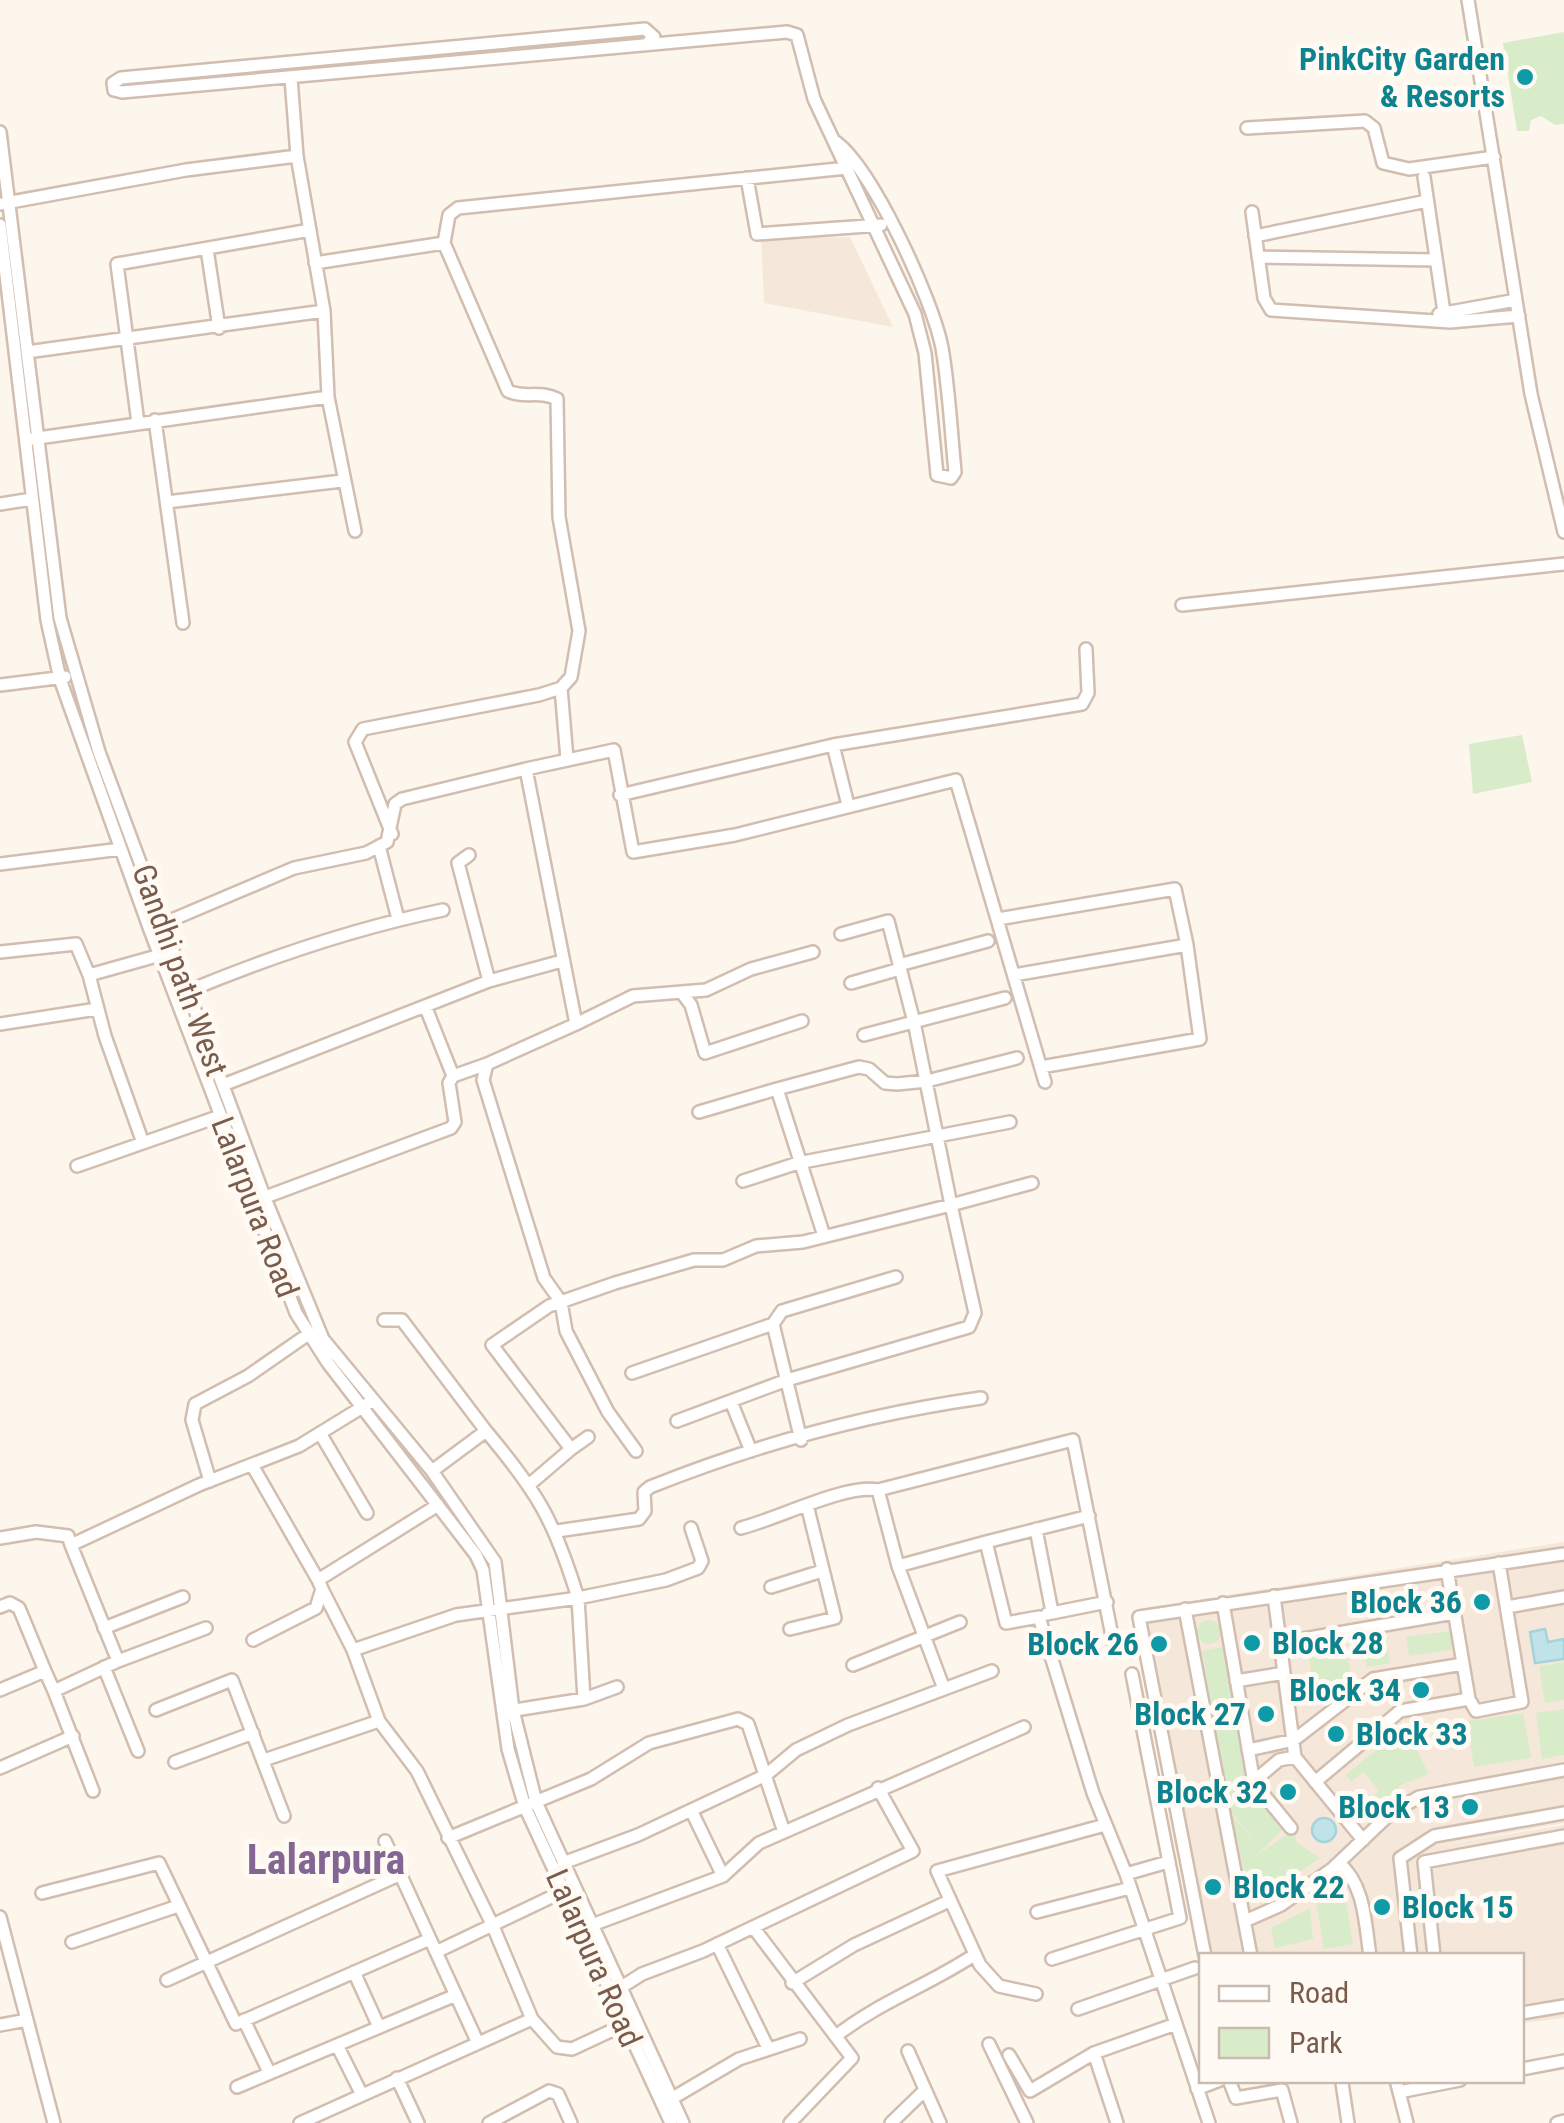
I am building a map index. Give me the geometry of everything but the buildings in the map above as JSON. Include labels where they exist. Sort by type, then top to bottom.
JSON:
[{"type":"street","points":[[1468,0],[1531,394],[1564,532]]},
{"type":"street","points":[[377,62],[278,63],[118,78],[113,83],[119,92],[290,78],[377,62],[599,42],[649,30],[654,37],[647,44],[788,32],[797,35],[814,99],[913,309],[925,353],[938,475],[950,478],[955,472],[942,350],[929,306],[859,166],[836,142]]},
{"type":"street","points":[[298,62],[290,78],[297,156],[324,311],[328,396],[342,481],[355,530]]},
{"type":"street","points":[[278,63],[290,78]]},
{"type":"street","points":[[1247,128],[1365,121],[1374,128],[1383,163],[1401,169],[1494,157]]},
{"type":"street","name":"Gandhi path West","points":[[0,132],[5,203],[30,352],[32,439],[60,618],[76,675],[162,924],[223,1085],[259,1200],[323,1338],[367,1404],[432,1472],[495,1562],[495,1609],[507,1711],[531,1804],[563,1863],[569,1889],[586,1927],[620,1988],[629,2023]]},
{"type":"street","points":[[5,203],[186,170],[297,156]]},
{"type":"street","points":[[392,834],[355,742],[362,729],[560,688],[570,677],[579,631],[559,517],[557,399],[543,392],[520,396],[508,391],[444,243],[450,215],[458,208],[859,166]]},
{"type":"street","points":[[747,178],[757,234],[890,223]]},
{"type":"street","points":[[1424,178],[1444,312]]},
{"type":"street","points":[[1255,236],[1428,201]]},
{"type":"street","points":[[1252,212],[1266,306],[1271,310],[1450,322],[1519,316]]},
{"type":"street","name":"Lalarpura Road","points":[[0,225],[12,354],[32,439],[32,498],[47,620],[60,679],[159,956],[220,1116],[259,1200],[307,1334],[367,1404],[476,1555],[495,1609]]},
{"type":"street","points":[[138,423],[117,264],[310,230]]},
{"type":"street","points":[[315,263],[444,243]]},
{"type":"street","points":[[207,249],[219,328]]},
{"type":"street","points":[[1258,256],[1436,260]]},
{"type":"street","points":[[895,268],[909,260]]},
{"type":"street","points":[[1425,318],[1516,300]]},
{"type":"street","points":[[913,309],[929,306]]},
{"type":"street","points":[[12,354],[324,311]]},
{"type":"street","points":[[32,439],[328,396]]},
{"type":"street","points":[[155,420],[183,623]]},
{"type":"street","points":[[168,502],[342,481]]},
{"type":"street","points":[[0,504],[32,498]]},
{"type":"street","points":[[1182,605],[1564,564]]},
{"type":"street","points":[[620,795],[833,746],[1082,704],[1088,693],[1086,649]]},
{"type":"street","points":[[0,685],[76,675]]},
{"type":"street","points":[[560,688],[567,760]]},
{"type":"street","points":[[833,746],[848,805]]},
{"type":"street","points":[[162,924],[294,868],[366,854],[392,834],[392,812],[402,798],[614,750],[634,852],[735,834],[956,780],[1045,1082]]},
{"type":"street","points":[[526,769],[576,1024]]},
{"type":"street","points":[[378,846],[398,919]]},
{"type":"street","points":[[0,864],[121,849]]},
{"type":"street","points":[[469,854],[458,862],[489,981]]},
{"type":"street","points":[[998,919],[1176,889],[1200,1039],[1041,1067]]},
{"type":"street","points":[[188,991],[249,966],[398,919],[443,910]]},
{"type":"street","points":[[677,1422],[787,1380],[972,1324],[975,1313],[927,1082],[888,921],[841,934]]},
{"type":"street","points":[[851,983],[988,940]]},
{"type":"street","points":[[0,952],[76,944],[142,1144]]},
{"type":"street","points":[[1014,975],[1186,946]]},
{"type":"street","points":[[89,975],[172,950]]},
{"type":"street","points":[[453,1076],[632,996],[706,990],[751,969],[813,952]]},
{"type":"street","points":[[223,1085],[489,981],[562,961]]},
{"type":"street","points":[[682,993],[691,1005],[705,1053],[802,1022]]},
{"type":"street","points":[[864,1035],[1004,998]]},
{"type":"street","points":[[259,1200],[451,1128],[455,1122],[447,1090],[453,1076],[426,1008]]},
{"type":"street","points":[[0,1024],[97,1009]]},
{"type":"street","points":[[699,1112],[859,1066],[890,1084],[927,1082],[1017,1058]]},
{"type":"street","points":[[486,1064],[483,1080],[504,1152],[526,1206],[544,1278],[561,1302],[566,1331],[608,1412],[636,1451]]},
{"type":"street","points":[[777,1089],[824,1236]]},
{"type":"street","points":[[78,1166],[220,1116]]},
{"type":"street","points":[[743,1181],[798,1163],[1010,1122]]},
{"type":"street","points":[[571,1449],[492,1344],[522,1320],[561,1302],[694,1260],[723,1260],[756,1246],[824,1236],[1032,1183]]},
{"type":"street","points":[[632,1373],[773,1324],[782,1311],[896,1277]]},
{"type":"street","points":[[384,1320],[402,1320],[530,1484],[557,1531],[578,1598],[584,1699]]},
{"type":"street","points":[[773,1324],[800,1440]]},
{"type":"street","points":[[210,1481],[192,1420],[195,1404],[248,1376],[307,1334]]},
{"type":"street","points":[[557,1531],[639,1519],[645,1511],[644,1492],[650,1487],[712,1460],[800,1440],[906,1408],[981,1398]]},
{"type":"street","points":[[71,1545],[320,1433],[367,1404]]},
{"type":"street","points":[[732,1404],[751,1451]]},
{"type":"street","points":[[432,1472],[486,1431]]},
{"type":"street","points":[[320,1433],[367,1513]]},
{"type":"street","points":[[530,1484],[588,1437]]},
{"type":"street","points":[[742,1528],[808,1509],[860,1487],[878,1490],[1073,1440],[1115,1650]]},
{"type":"street","points":[[252,1465],[353,1650],[379,1720],[416,1771],[492,1924],[532,2019],[558,2047],[572,2048],[629,2023],[684,2123]]},
{"type":"street","points":[[878,1490],[898,1566],[944,1689]]},
{"type":"street","points":[[253,1640],[316,1608],[320,1584],[438,1505]]},
{"type":"street","points":[[790,1629],[834,1618],[808,1509]]},
{"type":"street","points":[[898,1566],[1089,1516]]},
{"type":"street","points":[[353,1650],[456,1615],[578,1598],[666,1580],[698,1568],[702,1561],[692,1528]]},
{"type":"street","points":[[1036,1529],[1052,1612]]},
{"type":"street","points":[[0,1538],[36,1532],[68,1536],[118,1660]]},
{"type":"street","points":[[986,1542],[1006,1624],[1107,1602]]},
{"type":"street","points":[[1204,1953],[1139,1616],[1564,1554]]},
{"type":"street","points":[[1447,1569],[1469,1699],[1476,1711],[1522,1702],[1499,1563]]},
{"type":"street","points":[[771,1587],[822,1571]]},
{"type":"street","points":[[1274,1596],[1295,1757],[1363,1840]]},
{"type":"street","points":[[104,1628],[183,1597]]},
{"type":"street","points":[[1507,1606],[1564,1597]]},
{"type":"street","points":[[0,1607],[10,1603],[19,1608],[93,1791]]},
{"type":"street","points":[[1223,1603],[1254,1781],[1291,1828]]},
{"type":"street","points":[[1186,1609],[1250,1953]]},
{"type":"street","points":[[1280,1642],[1454,1614]]},
{"type":"street","points":[[1039,1617],[1105,1825],[1126,1874],[1173,2025],[1209,2123]]},
{"type":"street","points":[[853,1664],[960,1622]]},
{"type":"street","points":[[54,1691],[118,1660],[206,1628]]},
{"type":"street","points":[[1248,1750],[1294,1740],[1373,1679],[1463,1664]]},
{"type":"street","points":[[104,1667],[138,1751]]},
{"type":"street","points":[[0,1690],[45,1671]]},
{"type":"street","points":[[563,1863],[766,1775],[796,1750],[882,1711],[992,1671]]},
{"type":"street","points":[[1236,1681],[1284,1673]]},
{"type":"street","points":[[1052,1959],[1180,1918],[1132,1674]]},
{"type":"street","points":[[156,1710],[232,1680],[284,1816]]},
{"type":"street","points":[[507,1711],[584,1699],[617,1687]]},
{"type":"street","points":[[1315,1782],[1400,1711],[1469,1699]]},
{"type":"street","points":[[448,1838],[591,1779],[648,1742],[738,1719],[748,1724],[784,1832]]},
{"type":"street","points":[[264,1760],[379,1720]]},
{"type":"street","points":[[586,1927],[723,1876],[758,1843],[1024,1728]]},
{"type":"street","points":[[176,1762],[254,1734]]},
{"type":"street","points":[[0,1768],[73,1736]]},
{"type":"street","points":[[1254,1781],[1279,1760],[1295,1757]]},
{"type":"street","points":[[1245,1921],[1281,1905],[1339,1863],[1391,1813],[1419,1797],[1564,1770]]},
{"type":"street","points":[[620,1988],[642,1974],[718,1944],[913,1850],[878,1788]]},
{"type":"street","name":"Lalarpura Road","points":[[531,1804],[569,1889]]},
{"type":"street","points":[[690,1810],[723,1876]]},
{"type":"street","points":[[1411,1953],[1400,1858],[1434,1836],[1564,1813]]},
{"type":"street","points":[[1036,1994],[999,1986],[974,1955],[937,1871],[949,1864],[1022,1850],[1105,1825]]},
{"type":"street","points":[[1434,1953],[1424,1862],[1564,1836]]},
{"type":"street","points":[[386,1841],[477,2041]]},
{"type":"street","points":[[42,1894],[160,1862],[236,2024],[430,1939]]},
{"type":"street","points":[[1126,1874],[1168,1862]]},
{"type":"street","points":[[1339,1863],[1352,1874],[1360,1894],[1370,1953]]},
{"type":"street","points":[[168,1980],[204,1960],[401,1874]]},
{"type":"street","points":[[1037,1912],[1130,1888]]},
{"type":"street","points":[[438,1951],[569,1889]]},
{"type":"street","points":[[792,1983],[854,1945],[949,1901]]},
{"type":"street","points":[[72,1942],[178,1906]]},
{"type":"street","points":[[0,1917],[54,2123]]},
{"type":"street","name":"Lalarpura Road","points":[[586,1927],[670,2123]]},
{"type":"street","points":[[753,1927],[852,2058],[790,2123]]},
{"type":"street","points":[[718,1944],[768,2048]]},
{"type":"street","points":[[836,2036],[891,1998],[937,1980],[974,1955]]},
{"type":"street","points":[[1078,2010],[1195,1968]]},
{"type":"street","points":[[354,1972],[379,2027]]},
{"type":"street","points":[[238,2087],[456,1995]]},
{"type":"street","points":[[1524,2013],[1564,2006]]},
{"type":"street","points":[[300,2123],[532,2019]]},
{"type":"street","points":[[0,2025],[27,2020]]},
{"type":"street","points":[[244,2020],[269,2072]]},
{"type":"street","points":[[1009,2055],[1030,2091],[1094,2053],[1173,2025]]},
{"type":"street","points":[[671,2099],[768,2048],[800,2039]]},
{"type":"street","points":[[337,2044],[362,2095]]},
{"type":"street","points":[[988,2044],[1027,2123]]},
{"type":"street","points":[[908,2051],[940,2123]]},
{"type":"street","points":[[1094,2053],[1117,2123]]},
{"type":"street","points":[[1524,2069],[1564,2061]]},
{"type":"street","points":[[397,2078],[418,2123]]},
{"type":"street","points":[[1196,2089],[1212,2083]]},
{"type":"street","points":[[1229,2083],[1236,2098],[1282,2090],[1292,2123]]},
{"type":"street","points":[[1342,2083],[1348,2123]]},
{"type":"street","points":[[1407,2123],[1398,2086],[1429,2083]]},
{"type":"street","points":[[891,2123],[925,2090]]},
{"type":"street","points":[[489,2123],[549,2091],[558,2094],[571,2123]]},
{"type":"shaded area","points":[[850,237],[893,327],[764,303],[761,239]]},
{"type":"shaded area","points":[[1564,1542],[1564,1823],[1435,1846],[1564,1825],[1564,2018],[1524,2023],[1524,1953],[1201,1953],[1133,1610]]},
{"type":"green space","points":[[1564,32],[1564,124],[1555,125],[1541,116],[1531,120],[1529,131],[1517,131],[1503,43]]},
{"type":"green space","points":[[1522,735],[1532,782],[1473,794],[1469,744]]},
{"type":"green space","points":[[1209,1620],[1218,1623],[1218,1641],[1209,1644],[1200,1641],[1197,1632],[1200,1623]]},
{"type":"green space","points":[[1450,1631],[1453,1649],[1409,1656],[1406,1637]]},
{"type":"green space","points":[[1386,1638],[1390,1663],[1367,1667],[1363,1642]]},
{"type":"green space","points":[[1223,1647],[1235,1715],[1214,1720],[1202,1651]]},
{"type":"green space","points":[[1346,1647],[1352,1679],[1317,1705],[1308,1652]]},
{"type":"green space","points":[[1564,1662],[1564,1700],[1545,1703],[1539,1666]]},
{"type":"green space","points":[[1564,1709],[1564,1755],[1542,1759],[1536,1713]]},
{"type":"green space","points":[[1523,1713],[1531,1758],[1474,1767],[1467,1721]]},
{"type":"green space","points":[[1236,1720],[1247,1789],[1229,1803],[1215,1724]]},
{"type":"green space","points":[[1407,1732],[1429,1774],[1401,1785],[1371,1811],[1365,1804],[1379,1791],[1364,1772],[1351,1782],[1346,1775],[1379,1747]]},
{"type":"green space","points":[[1250,1790],[1282,1830],[1255,1857],[1294,1829],[1297,1843],[1320,1858],[1285,1882],[1250,1896],[1231,1814],[1259,1847],[1228,1807]]},
{"type":"green space","points":[[1343,1882],[1353,1944],[1324,1949],[1316,1901]]},
{"type":"green space","points":[[1310,1908],[1313,1939],[1275,1948],[1271,1928]]},
{"type":"water","points":[[1545,1629],[1548,1642],[1564,1639],[1564,1659],[1535,1663],[1530,1632]]},
{"type":"water","points":[[1324,1818],[1333,1821],[1333,1839],[1324,1842],[1315,1839],[1312,1830],[1315,1821]]},
{"type":"place","name":"PinkCity Garden & Resorts","points":[[1525,77]]},
{"type":"place","name":"Block 36","points":[[1482,1602]]},
{"type":"place","name":"Block 28","points":[[1252,1643]]},
{"type":"place","name":"Block 26","points":[[1159,1644]]},
{"type":"place","name":"Block 34","points":[[1421,1690]]},
{"type":"place","name":"Block 27","points":[[1266,1714]]},
{"type":"place","name":"Block 33","points":[[1336,1734]]},
{"type":"place","name":"Block 32","points":[[1288,1792]]},
{"type":"place","name":"Block 13","points":[[1470,1807]]},
{"type":"place","name":"Block 22","points":[[1213,1887]]},
{"type":"place","name":"Block 15","points":[[1382,1907]]},
{"type":"district","name":"Lalarpura","points":[[326,1859]]}]
